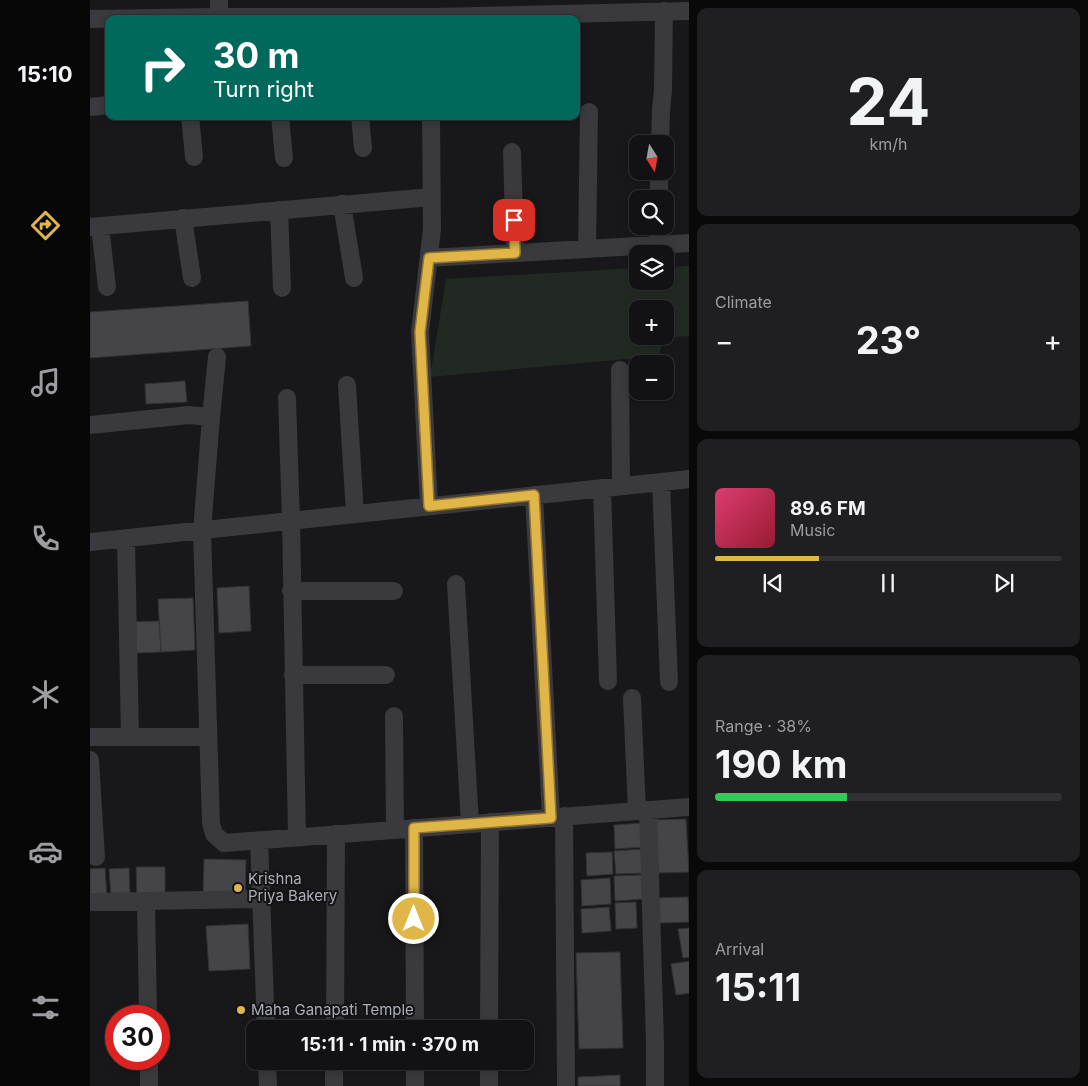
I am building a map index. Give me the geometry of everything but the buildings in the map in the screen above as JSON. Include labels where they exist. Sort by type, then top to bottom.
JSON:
[{"type":"street","points":[[574,15],[623,6],[664,11],[689,11]]},
{"type":"street","points":[[137,15],[219,8],[432,12],[478,15]]},
{"type":"street","points":[[660,135],[664,90],[664,11]]},
{"type":"street","points":[[90,19],[105,18]]},
{"type":"street","points":[[90,107],[105,105]]},
{"type":"street","points":[[587,249],[589,112]]},
{"type":"street","points":[[190,120],[194,157]]},
{"type":"street","points":[[280,120],[284,158]]},
{"type":"street","points":[[360,120],[363,148]]},
{"type":"street","points":[[429,506],[420,332],[432,229],[431,120]]},
{"type":"street","points":[[512,152],[515,253]]},
{"type":"street","points":[[107,287],[95,226],[432,197]]},
{"type":"street","points":[[342,204],[354,278]]},
{"type":"street","points":[[279,210],[282,288]]},
{"type":"street","points":[[184,218],[192,278]]},
{"type":"street","points":[[658,235],[658,245],[689,243]]},
{"type":"street","points":[[429,258],[629,247]]},
{"type":"street","points":[[217,357],[202,530],[211,824],[214,834],[224,843],[689,807]]},
{"type":"street","points":[[620,370],[621,486]]},
{"type":"street","points":[[347,385],[355,514]]},
{"type":"street","points":[[287,398],[297,837]]},
{"type":"street","points":[[90,425],[189,415],[211,417]]},
{"type":"street","points":[[90,542],[689,479]]},
{"type":"street","points":[[661,482],[669,682]]},
{"type":"street","points":[[602,488],[608,681]]},
{"type":"street","points":[[534,495],[558,817],[566,1086]]},
{"type":"street","points":[[126,539],[130,737]]},
{"type":"street","points":[[456,584],[470,824]]},
{"type":"street","points":[[291,592],[394,591]]},
{"type":"street","points":[[293,676],[386,675]]},
{"type":"street","points":[[632,698],[642,810],[655,1042],[655,1086]]},
{"type":"street","points":[[394,716],[395,830]]},
{"type":"street","points":[[90,737],[208,737]]},
{"type":"street","points":[[90,760],[96,857]]},
{"type":"street","points":[[489,1020],[490,822]]},
{"type":"street","points":[[414,828],[415,1020]]},
{"type":"street","points":[[335,1020],[336,834]]},
{"type":"street","points":[[258,840],[266,1020]]},
{"type":"street","points":[[90,902],[260,899]]},
{"type":"street","points":[[146,901],[148,1005]]},
{"type":"street","points":[[149,1070],[149,1086]]},
{"type":"street","points":[[267,1070],[268,1086]]},
{"type":"street","points":[[334,1070],[334,1086]]},
{"type":"street","points":[[415,1070],[416,1086]]},
{"type":"street","points":[[489,1070],[489,1086]]},
{"type":"shaded area","points":[[689,266],[689,336],[674,337],[674,300],[629,300],[629,345],[661,345],[659,355],[629,355],[629,359],[430,377],[446,279],[629,268],[629,290],[674,290],[674,267]]},
{"type":"place","name":"Krishna Priya Bakery","points":[[238,888]]},
{"type":"place","name":"Maha Ganapati Temple","points":[[241,1010]]},
{"type":"route","points":[[414,919],[414,828],[551,818],[534,495],[429,506],[420,332],[429,258],[515,253],[514,220]]}]
